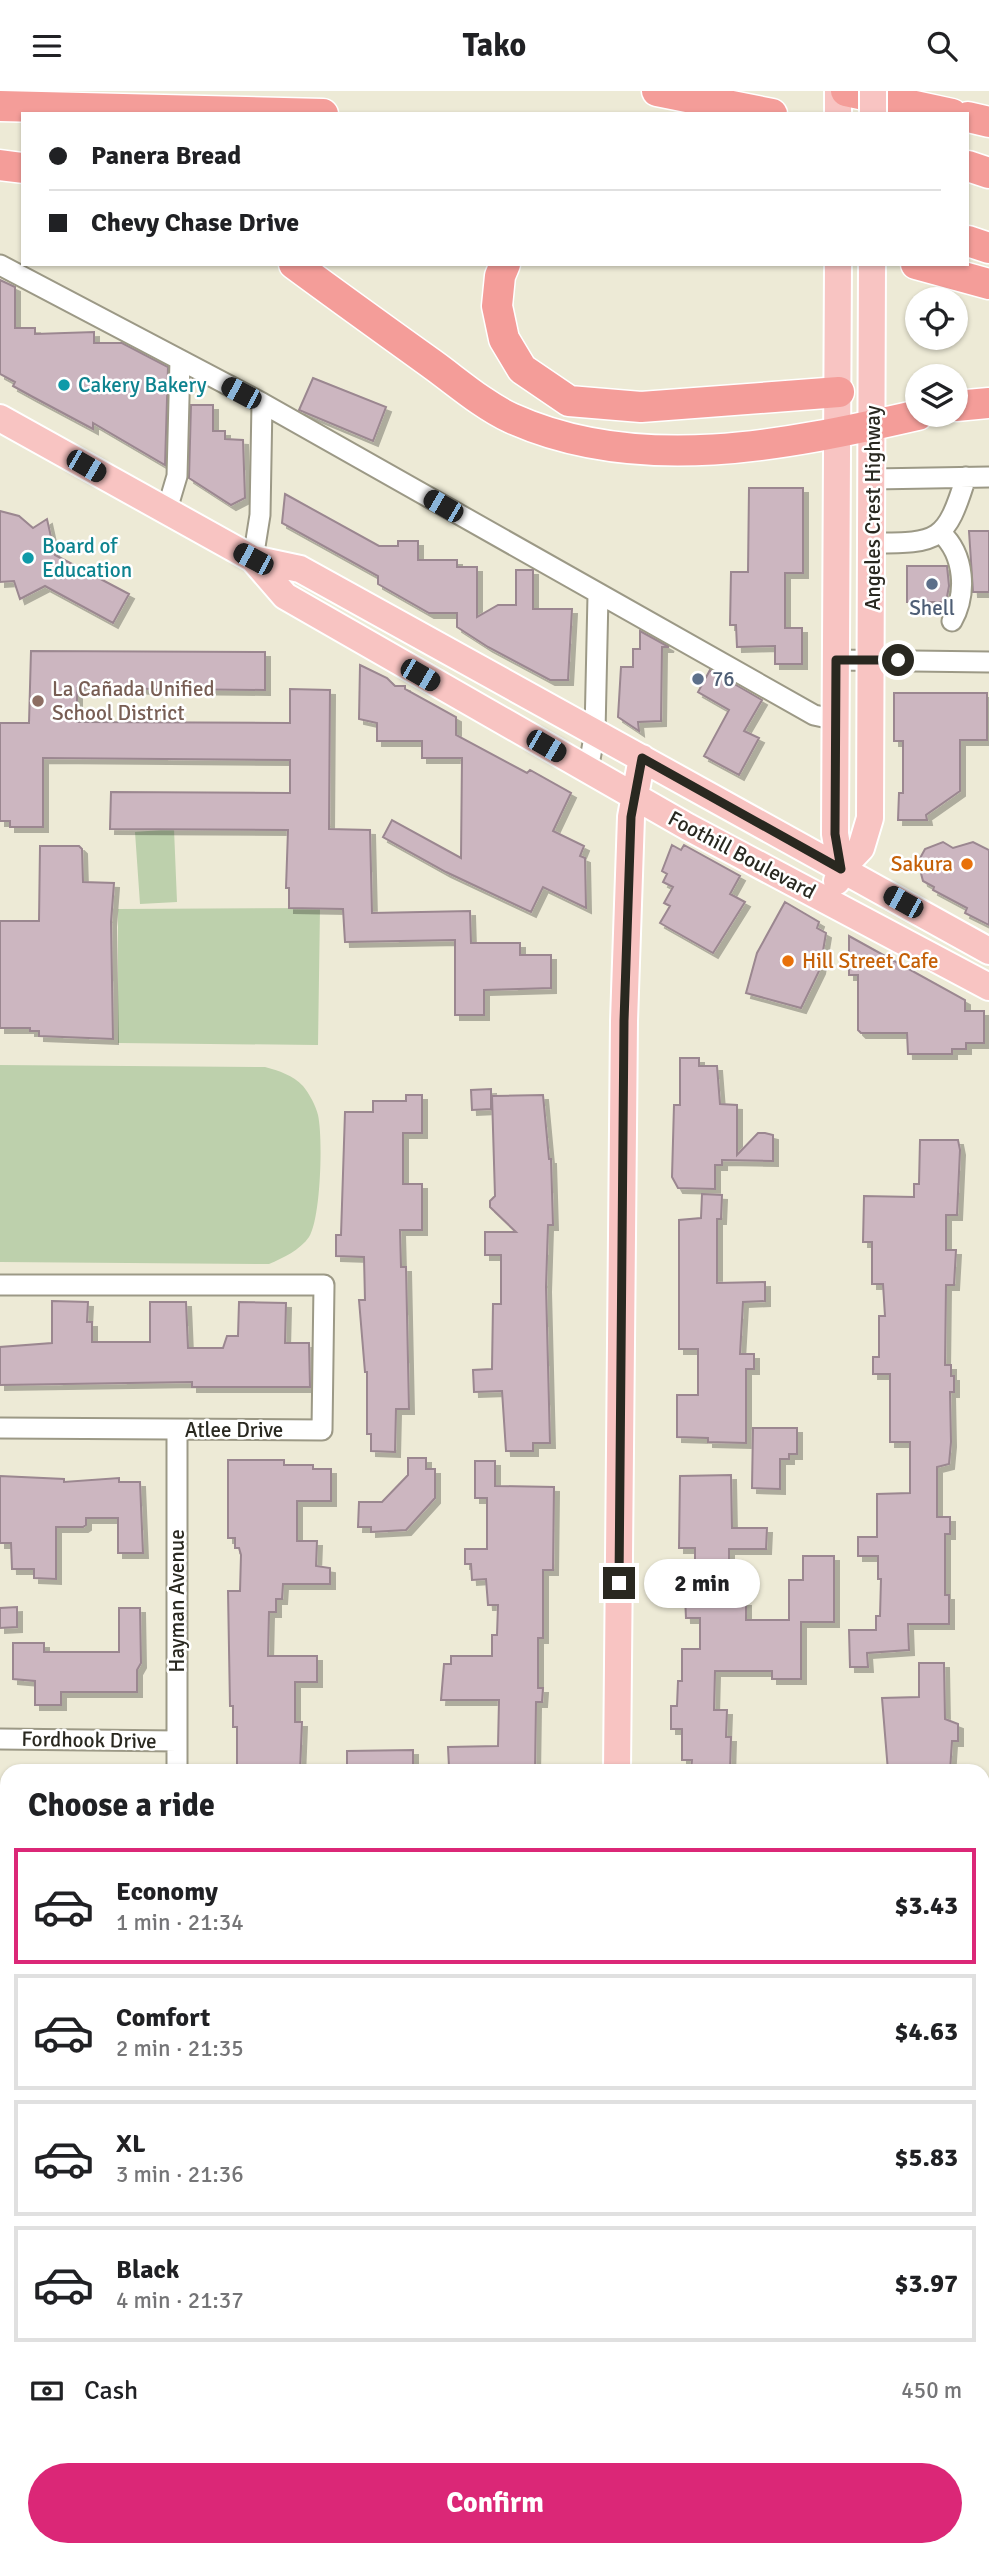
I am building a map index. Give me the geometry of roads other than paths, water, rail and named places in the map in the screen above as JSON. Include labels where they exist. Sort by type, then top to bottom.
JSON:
[{"type":"highway","points":[[657,91],[762,112]]},
{"type":"highway","points":[[846,91],[943,112]]},
{"type":"highway","points":[[0,106],[243,112]]},
{"type":"highway","points":[[969,117],[989,123]]},
{"type":"highway","points":[[0,165],[21,168]]},
{"type":"highway","points":[[969,166],[989,173]]},
{"type":"highway","points":[[969,241],[989,248]]},
{"type":"highway","points":[[297,266],[480,399],[509,417],[559,436],[598,445],[682,452],[838,431],[905,418]]},
{"type":"highway","points":[[504,266],[499,276],[497,306],[504,339],[522,369],[569,401],[641,407],[839,392]]},
{"type":"highway","points":[[923,266],[989,284]]},
{"type":"highway","points":[[968,405],[989,403]]},
{"type":"main road","points":[[838,91],[838,112]]},
{"type":"main road","points":[[873,91],[873,112]]},
{"type":"main road","name":"Angeles Crest Highway","points":[[831,902],[841,869],[835,834],[838,266]]},
{"type":"main road","name":"Angeles Crest Highway","points":[[841,869],[861,848],[870,818],[872,266]]},
{"type":"main road","name":"Foothill Boulevard","points":[[0,418],[166,513],[253,559],[300,569],[989,951]]},
{"type":"main road","name":"Foothill Boulevard","points":[[253,559],[285,597],[633,796],[989,987]]},
{"type":"main road","points":[[617,1764],[624,1021],[633,796],[642,758]]},
{"type":"street","points":[[0,265],[262,403],[814,715],[837,720]]},
{"type":"street","points":[[166,513],[177,476],[180,361]]},
{"type":"street","points":[[253,559],[260,515],[262,403]]},
{"type":"street","points":[[873,543],[918,543],[941,533],[957,506],[966,477]]},
{"type":"street","points":[[873,479],[989,477]]},
{"type":"street","points":[[941,533],[956,551],[961,580],[958,609],[952,621]]},
{"type":"street","points":[[588,770],[595,732],[598,594]]},
{"type":"street","points":[[836,660],[989,662]]},
{"type":"street","name":"Atlee Drive","points":[[0,1285],[324,1285],[322,1430],[0,1428]]},
{"type":"street","name":"Hayman Avenue","points":[[177,1430],[177,1764]]},
{"type":"street","name":"Fordhook Drive","points":[[0,1739],[177,1741]]},
{"type":"place","name":"Cakery Bakery","points":[[64,385]]},
{"type":"place","name":"Board of Education","points":[[28,558]]},
{"type":"place","name":"Shell","points":[[932,584]]},
{"type":"place","name":"76","points":[[698,679]]},
{"type":"place","name":"La Cañada Unified School District","points":[[38,701]]},
{"type":"place","name":"Sakura","points":[[967,864]]},
{"type":"place","name":"Hill Street Cafe","points":[[788,961]]}]
